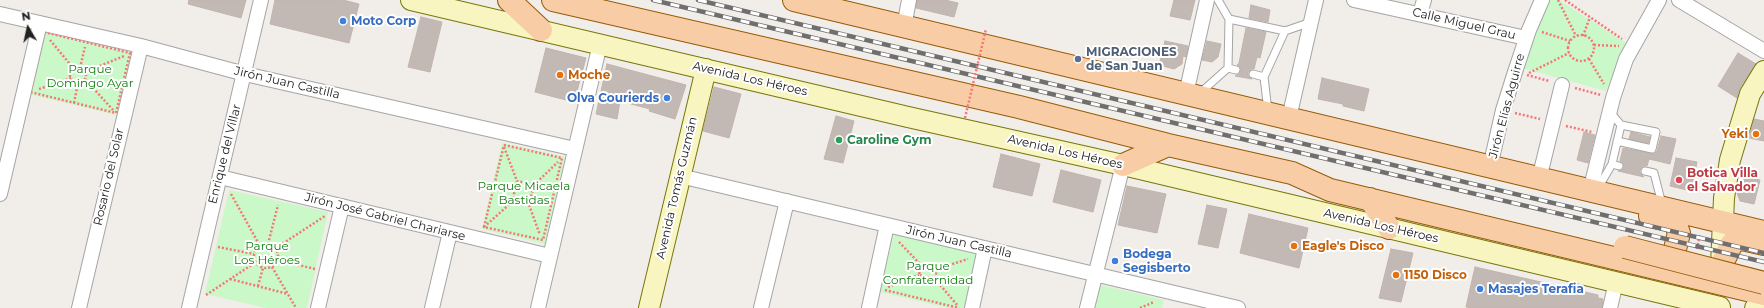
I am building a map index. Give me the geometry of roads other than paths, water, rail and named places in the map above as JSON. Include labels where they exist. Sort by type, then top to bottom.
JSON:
[{"type":"main road","points":[[509,0],[541,30]]},
{"type":"main road","name":"Avenida Los Héroes","points":[[552,0],[1019,107],[1168,145],[1292,173],[1330,190],[1663,269],[1721,274],[1764,294]]},
{"type":"main road","points":[[794,0],[1764,232]]},
{"type":"main road","points":[[1123,165],[1168,145]]},
{"type":"main road","points":[[1292,173],[1333,178],[1624,247],[1764,283]]},
{"type":"main road","points":[[1593,192],[1609,206],[1670,220],[1676,225],[1679,233],[1677,244],[1674,253],[1663,269]]},
{"type":"main road","points":[[1370,199],[1389,228]]},
{"type":"main road","points":[[1721,274],[1731,245],[1734,241],[1742,239],[1764,244]]},
{"type":"street","name":"Enrique del Villar","points":[[189,308],[245,74],[261,0]]},
{"type":"street","name":"Avenida Los Héroes","points":[[411,0],[1123,165],[1719,307]]},
{"type":"street","points":[[904,27],[909,0]]},
{"type":"street","points":[[1191,95],[1207,0]]},
{"type":"street","points":[[1289,118],[1316,0]]},
{"type":"street","name":"Calle Miguel Grau","points":[[1354,0],[1420,14],[1528,33]]},
{"type":"street","points":[[1420,14],[1424,0]]},
{"type":"street","name":"Jirón Elías Aguirre","points":[[1490,167],[1503,110],[1528,33],[1542,0]]},
{"type":"street","points":[[1593,192],[1611,105],[1626,59],[1659,0]]},
{"type":"street","points":[[1679,0],[1764,51]]},
{"type":"street","name":"Jirón Juan Castilla","points":[[0,14],[42,28],[245,74],[505,139],[575,149]]},
{"type":"street","points":[[0,194],[42,28]]},
{"type":"street","points":[[538,308],[600,44]]},
{"type":"street","name":"Rosario del Solar","points":[[78,308],[120,114],[136,50]]},
{"type":"street","name":"Avenida Tomás Guzmán","points":[[649,308],[706,69]]},
{"type":"street","points":[[1719,307],[1722,222],[1730,160],[1750,94],[1764,71]]},
{"type":"street","points":[[1539,179],[1562,85]]},
{"type":"street","points":[[1087,308],[1123,165]]},
{"type":"street","name":"Jirón Juan Castilla","points":[[680,176],[1238,308]]},
{"type":"street","name":"Jirón José Gabriel Chariarse","points":[[220,177],[450,232],[483,233],[550,256]]},
{"type":"street","points":[[761,308],[787,201]]},
{"type":"street","points":[[318,308],[321,271],[342,206]]},
{"type":"street","points":[[869,308],[887,225]]},
{"type":"street","points":[[432,308],[450,232]]},
{"type":"street","points":[[967,304],[985,248]]},
{"type":"street","points":[[1610,308],[1616,282]]},
{"type":"street","points":[[1755,308],[1764,298]]},
{"type":"lane","points":[[1218,0],[1229,18],[1228,68]]},
{"type":"lane","points":[[1229,18],[1286,31],[1311,22]]},
{"type":"lane","points":[[1268,113],[1264,77],[1286,31]]},
{"type":"lane","points":[[1191,95],[1228,68]]},
{"type":"lane","points":[[1228,68],[1236,70]]},
{"type":"lane","points":[[1254,74],[1264,77]]},
{"type":"lane","points":[[1593,192],[1616,165],[1617,141],[1621,125],[1611,105]]},
{"type":"lane","points":[[1617,141],[1652,149],[1656,132],[1621,125]]},
{"type":"lane","points":[[1646,172],[1654,174],[1663,208]]},
{"type":"railway","points":[[653,0],[1764,262]]},
{"type":"railway","points":[[698,0],[1764,253]]},
{"type":"place","name":"Moto Corp","points":[[343,21]]},
{"type":"place","name":"MIGRACIONES de San Juan","points":[[1078,59]]},
{"type":"place","name":"Moche","points":[[560,75]]},
{"type":"place","name":"Olva Courierds","points":[[667,98]]},
{"type":"place","name":"Yeki","points":[[1756,134]]},
{"type":"place","name":"Caroline Gym","points":[[839,140]]},
{"type":"place","name":"Botica Villa el Salvador","points":[[1679,180]]},
{"type":"place","name":"Eagle's Disco","points":[[1294,246]]},
{"type":"place","name":"Bodega Segisberto","points":[[1115,261]]},
{"type":"place","name":"1150 Disco","points":[[1396,275]]},
{"type":"place","name":"Masajes Terafia","points":[[1480,289]]},
{"type":"park label","name":"Parque Domingo Ayar","points":[[90,76]]},
{"type":"park label","name":"Parque Micaela Bastidas","points":[[524,193]]},
{"type":"park label","name":"Parque Los Héroes","points":[[267,253]]},
{"type":"park label","name":"Parque Confraternidad","points":[[928,273]]}]
